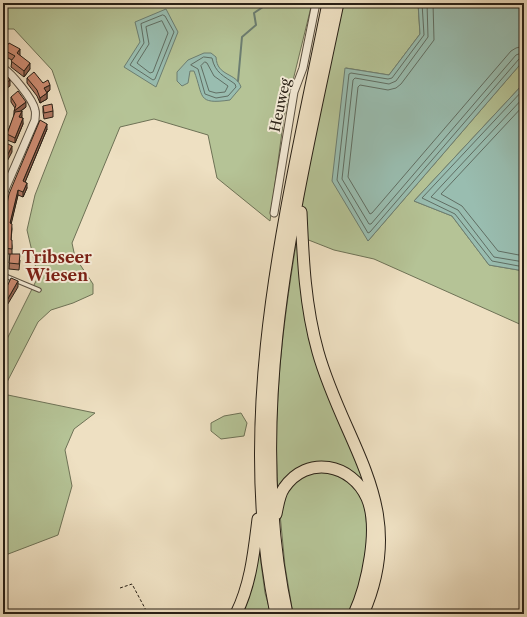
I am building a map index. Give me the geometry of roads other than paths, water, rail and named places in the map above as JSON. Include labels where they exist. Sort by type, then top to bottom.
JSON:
[{"type":"highway","points":[[287,614],[279,569],[274,524],[270,429],[272,370],[282,291],[328,29],[328,3]]},
{"type":"highway","points":[[276,614],[266,542],[262,494],[260,430],[267,326],[278,255],[328,29],[338,3]]},
{"type":"highway","points":[[300,193],[304,275],[311,324],[327,379],[369,478],[377,511],[380,546],[376,576],[363,614]]},
{"type":"highway","points":[[274,524],[280,497],[284,488],[302,472],[316,467],[336,468],[354,478],[366,497],[371,516],[370,564],[360,602],[354,614]]},
{"type":"highway","points":[[236,614],[244,597],[251,570],[262,494]]},
{"type":"street","name":"Heuweg","points":[[274,213],[294,92],[303,68],[316,3]]},
{"type":"street","points":[[3,68],[10,72],[36,110],[35,120],[3,194]]},
{"type":"lane","points":[[3,276],[38,290]]},
{"type":"water","points":[[418,3],[524,3],[524,60],[368,241],[332,181],[345,68],[389,75],[420,34]]},
{"type":"water","points":[[166,9],[178,32],[156,87],[124,67],[140,42],[135,22]]},
{"type":"water","points":[[204,53],[211,53],[216,57],[220,68],[239,82],[241,87],[230,100],[206,100],[203,97],[194,71],[190,71],[188,83],[182,86],[177,81],[177,72],[188,60]]},
{"type":"water","points":[[524,83],[524,271],[489,265],[452,216],[414,201]]},
{"type":"waterway","points":[[238,81],[242,37],[256,25],[254,13],[269,3]]},
{"type":"district","name":"Tribseer Wiesen","points":[[57,266]]}]
